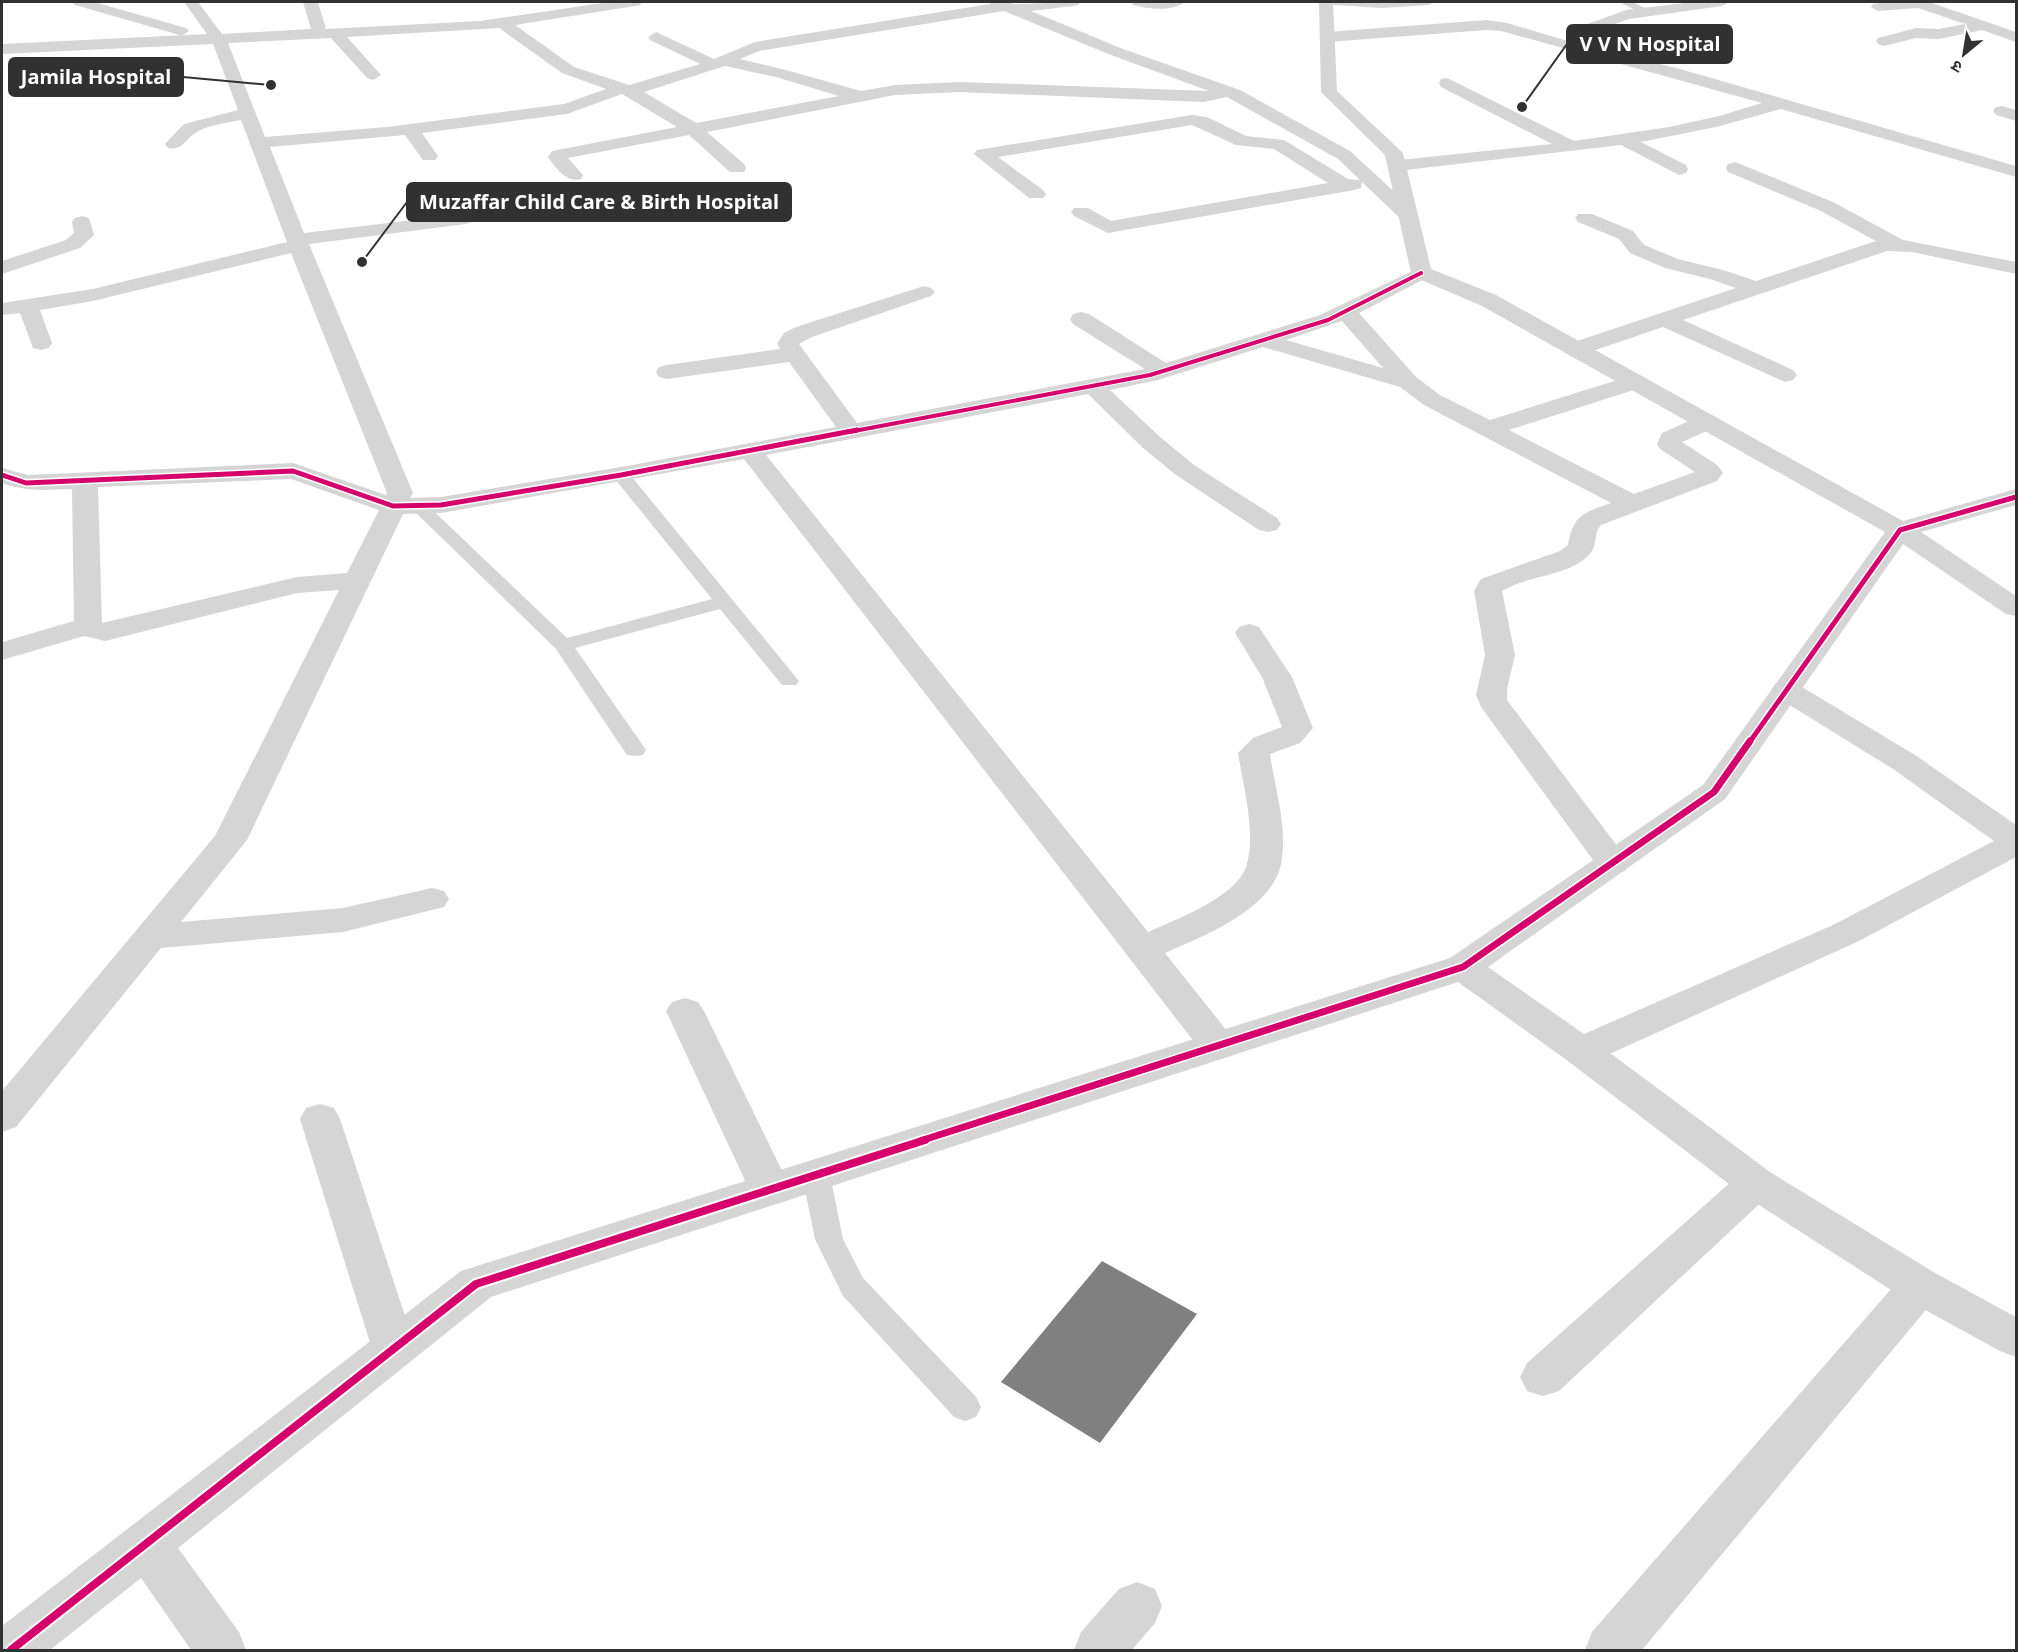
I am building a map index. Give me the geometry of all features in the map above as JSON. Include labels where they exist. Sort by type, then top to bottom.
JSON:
[{"type":"street","points":[[80,2],[169,29],[217,37]]},
{"type":"street","points":[[191,2],[217,37],[297,243],[405,506]]},
{"type":"street","points":[[311,2],[309,3],[317,19],[319,35]]},
{"type":"street","points":[[2,49],[504,24],[636,2]]},
{"type":"street","points":[[259,143],[410,129],[567,109],[720,63],[748,49],[1004,5],[1073,2]]},
{"type":"street","points":[[1138,2],[1148,4],[1177,2]]},
{"type":"street","points":[[1326,2],[1329,92],[1394,153],[1421,273]]},
{"type":"street","points":[[1572,47],[1599,40],[1587,28],[1616,17],[1722,2]]},
{"type":"street","points":[[1878,7],[1918,2],[2016,37]]},
{"type":"street","points":[[1004,5],[1117,52],[1229,92],[1344,155],[1408,216]]},
{"type":"street","points":[[504,24],[568,70],[625,90],[692,128],[737,168]]},
{"type":"street","points":[[1327,37],[1487,25],[1502,26],[1572,47],[1674,72],[2016,172]]},
{"type":"street","points":[[1941,34],[1984,25]]},
{"type":"street","points":[[1884,41],[1916,33],[1941,34],[1972,42]]},
{"type":"street","points":[[336,34],[374,75]]},
{"type":"street","points":[[656,37],[720,63],[780,73],[859,97]]},
{"type":"street","points":[[147,43],[148,59]]},
{"type":"street","points":[[995,74],[1025,89]]},
{"type":"street","points":[[1447,83],[1570,146]]},
{"type":"street","points":[[574,175],[557,157],[558,155],[895,90],[926,87],[1025,89],[1189,97],[1215,96],[1229,92]]},
{"type":"street","points":[[1397,165],[1622,139],[1708,124],[1778,104]]},
{"type":"street","points":[[174,144],[182,133],[190,128],[247,113]]},
{"type":"street","points":[[1036,194],[982,154],[1192,120],[1201,121],[1242,141],[1278,144],[1344,185]]},
{"type":"street","points":[[410,129],[429,156]]},
{"type":"street","points":[[1622,139],[1679,169]]},
{"type":"street","points":[[1735,168],[1826,206],[1896,244]]},
{"type":"street","points":[[1081,212],[1108,226],[1372,181]]},
{"type":"street","points":[[2,309],[133,286],[297,243],[459,220],[470,215],[465,201]]},
{"type":"street","points":[[1585,218],[1626,235],[1637,249],[1672,264],[1716,274],[1758,289]]},
{"type":"street","points":[[2,268],[73,244],[84,235],[82,222]]},
{"type":"street","points":[[1576,349],[1885,245],[1896,244],[2016,268]]},
{"type":"street","points":[[2,475],[26,483],[292,471],[405,506],[441,505],[621,475],[1093,386],[1164,370],[1328,320],[1421,273],[1488,300],[1900,530],[2016,608]]},
{"type":"street","points":[[851,431],[788,344],[792,338],[804,332],[924,292]]},
{"type":"street","points":[[28,305],[41,343]]},
{"type":"street","points":[[1345,311],[1408,382],[1432,400],[1633,504]]},
{"type":"street","points":[[1081,319],[1164,370]]},
{"type":"street","points":[[1665,320],[1785,375]]},
{"type":"street","points":[[1263,340],[1318,358],[1408,382]]},
{"type":"street","points":[[667,372],[795,354]]},
{"type":"street","points":[[1488,429],[1635,382]]},
{"type":"street","points":[[1093,386],[1151,442],[1185,470],[1268,524]]},
{"type":"street","points":[[1613,863],[1492,701],[1491,692],[1500,664],[1500,655],[1488,591],[1491,585],[1498,582],[1570,557],[1581,548],[1585,526],[1592,519],[1708,476],[1710,473],[1708,470],[1669,444],[1671,438],[1707,422]]},
{"type":"street","points":[[750,450],[1218,1046]]},
{"type":"street","points":[[85,481],[88,626]]},
{"type":"street","points":[[11,1650],[476,1284],[1463,967],[1714,792],[1900,530],[2016,497]]},
{"type":"street","points":[[2,1117],[230,840],[357,580],[405,506]]},
{"type":"street","points":[[88,626],[96,632],[105,632],[297,585],[357,580]]},
{"type":"street","points":[[2,651],[88,626]]},
{"type":"street","points":[[1142,949],[1229,907],[1250,890],[1264,868],[1265,837],[1254,753],[1262,743],[1292,735],[1298,728],[1277,677],[1249,633]]},
{"type":"street","points":[[1581,1051],[1846,933],[2012,846],[2010,836],[1904,762],[1786,690]]},
{"type":"street","points":[[150,937],[343,920],[432,899]]},
{"type":"street","points":[[1463,967],[1581,1051],[1756,1183],[1920,1286],[2016,1338]]},
{"type":"street","points":[[685,1011],[770,1189]]},
{"type":"street","points":[[320,1119],[394,1349]]},
{"type":"street","points":[[1544,1377],[1756,1183]]},
{"type":"street","points":[[1610,1650],[1920,1286]]},
{"type":"street","points":[[146,1544],[221,1650]]},
{"type":"street","points":[[1099,1650],[1137,1606]]},
{"type":"lane","points":[[1334,2],[1382,5],[1429,2]]},
{"type":"lane","points":[[1624,2],[1646,11]]},
{"type":"lane","points":[[621,475],[789,681]]},
{"type":"lane","points":[[405,506],[562,645],[636,750]]},
{"type":"lane","points":[[562,645],[725,602]]},
{"type":"lane","points":[[816,1175],[829,1239],[854,1287],[965,1407]]},
{"type":"building","points":[[1102,1261],[1197,1314],[1100,1443],[1001,1382]]},
{"type":"cycle path","points":[[2,475],[26,483],[293,471],[393,506],[441,505],[621,475],[1150,375],[1328,320],[1421,273]]},
{"type":"cycle path","points":[[11,1650],[476,1284],[1463,967],[1714,792],[1900,530],[2016,497]]},
{"type":"place","name":"Jamila Hospital","points":[[271,85]]},
{"type":"place","name":"V V N Hospital","points":[[1522,107]]},
{"type":"place","name":"Muzaffar Child Care & Birth Hospital","points":[[362,262]]}]
